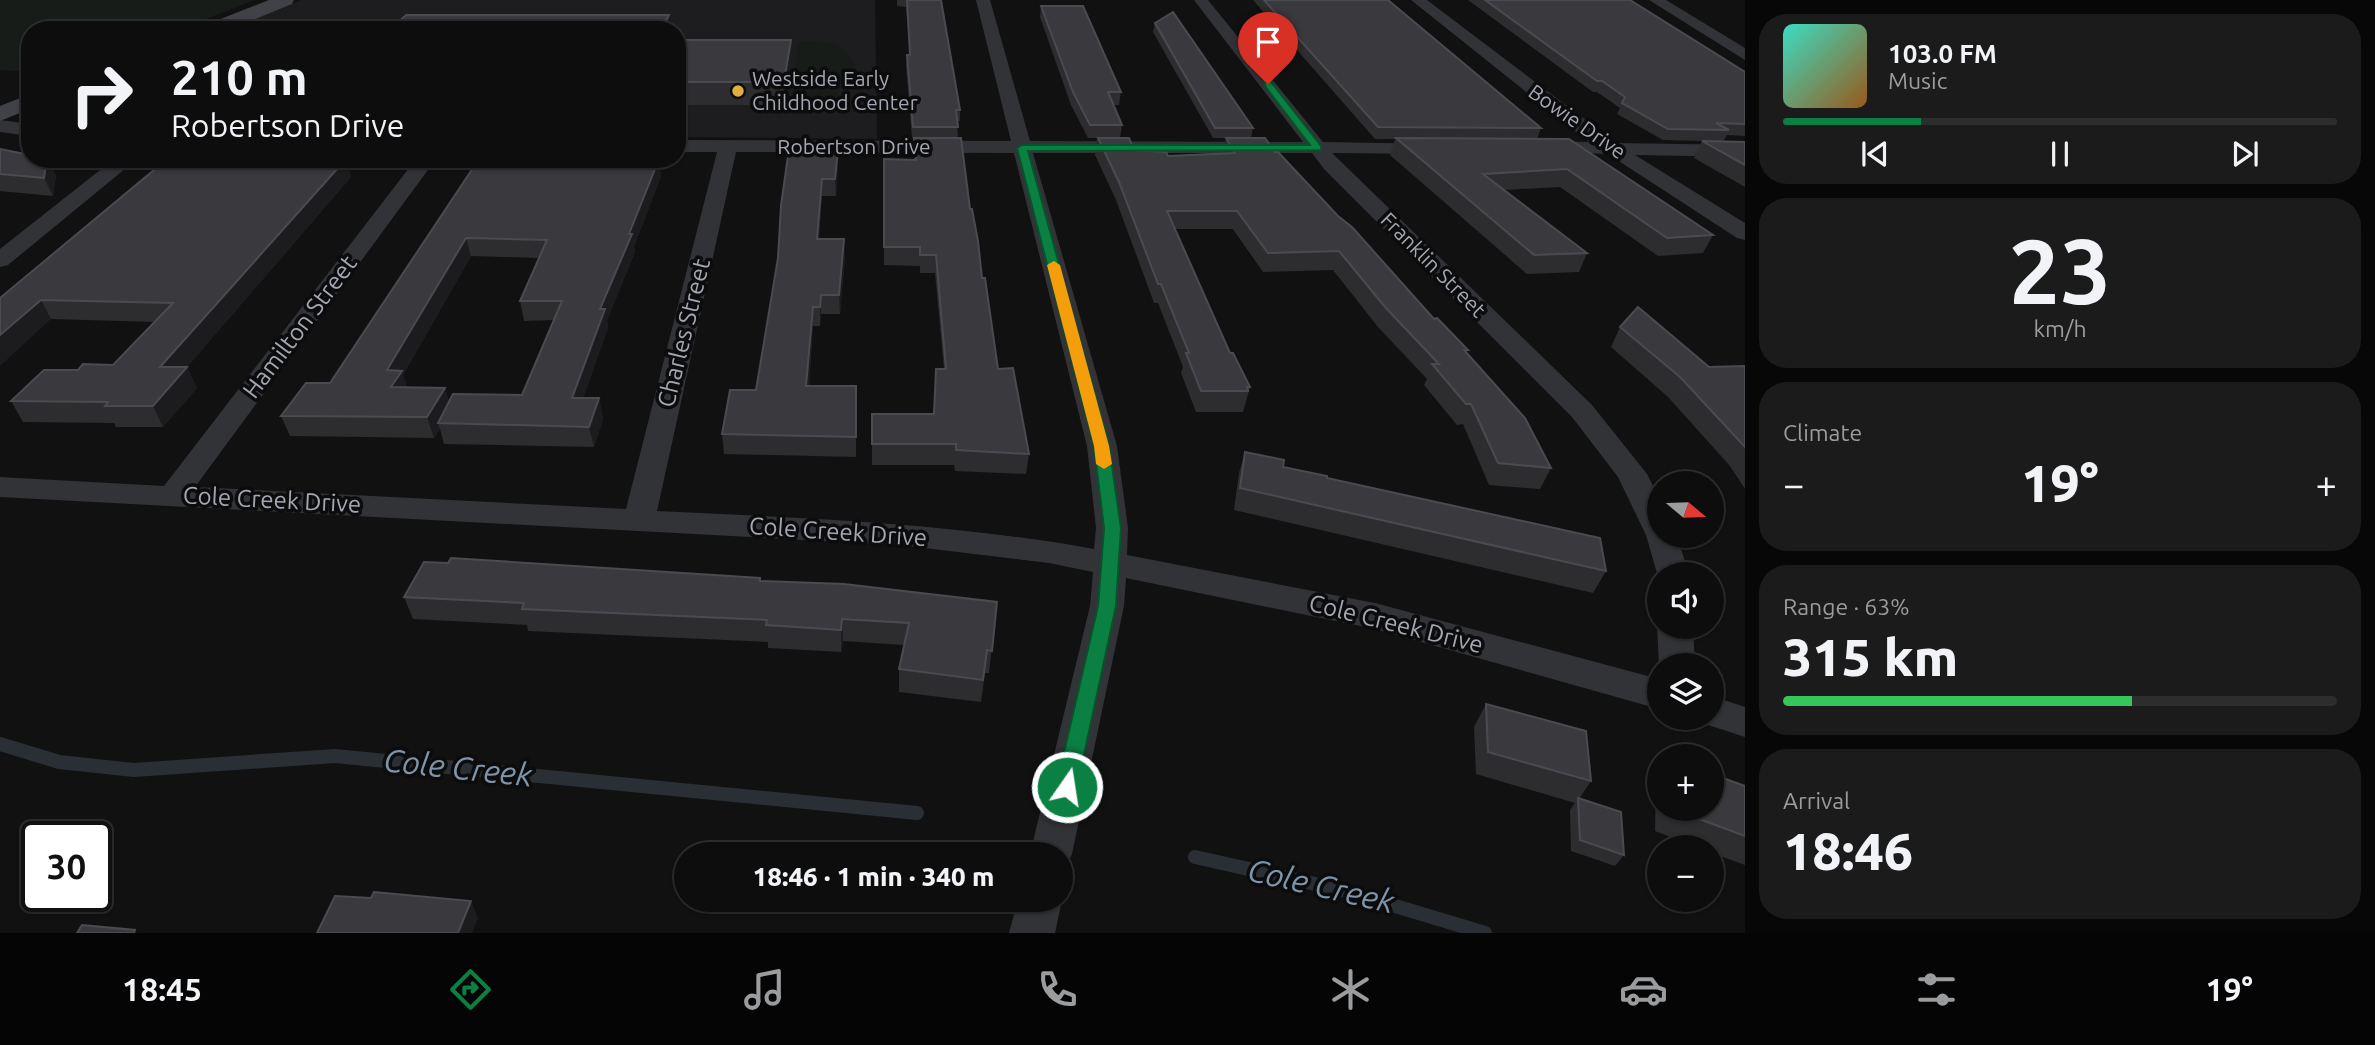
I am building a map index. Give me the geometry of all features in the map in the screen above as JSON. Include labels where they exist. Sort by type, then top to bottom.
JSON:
[{"type":"street","points":[[232,21],[285,0]]},
{"type":"street","points":[[983,0],[1102,446],[1112,528],[1107,606],[1054,842]]},
{"type":"street","name":"Franklin Street","points":[[1201,0],[1331,165],[1582,411],[1632,474],[1647,506]]},
{"type":"street","name":"Bowie Drive","points":[[1418,0],[1523,84],[1611,148],[1745,233]]},
{"type":"street","points":[[1656,0],[1745,55]]},
{"type":"street","points":[[0,114],[21,105]]},
{"type":"street","points":[[0,126],[21,129]]},
{"type":"street","name":"Robertson Drive","points":[[686,146],[1453,148]]},
{"type":"street","name":"Charles Street","points":[[639,520],[728,146]]},
{"type":"street","points":[[1521,147],[1745,151]]},
{"type":"street","points":[[0,260],[116,168]]},
{"type":"street","name":"Hamilton Street","points":[[173,495],[419,168]]},
{"type":"street","name":"Cole Creek Drive","points":[[0,487],[899,534],[1110,563],[1375,616],[1647,691]]},
{"type":"street","points":[[1724,715],[1745,722]]},
{"type":"street","points":[[1032,933],[1037,912]]},
{"type":"shaded area","points":[[0,0],[255,0],[200,21],[21,21],[21,71],[0,70]]},
{"type":"shaded area","points":[[301,0],[875,0],[877,139],[686,137],[686,21],[249,21]]},
{"type":"shaded area","points":[[798,42],[831,43],[850,56],[855,64],[835,99],[791,99]]},
{"type":"building","points":[[907,0],[941,0],[960,110],[956,110],[958,127],[913,127],[907,55],[910,55]]},
{"type":"building","points":[[1264,0],[1388,0],[1541,128],[1378,127]]},
{"type":"building","points":[[1485,0],[1630,0],[1745,72],[1745,124],[1716,123],[1729,130],[1668,129],[1622,103],[1625,97],[1602,81],[1597,81]]},
{"type":"building","points":[[1041,6],[1083,6],[1121,92],[1108,92],[1122,125],[1090,125],[1073,92]]},
{"type":"building","points":[[1173,12],[1253,128],[1215,128],[1155,23]]},
{"type":"building","points":[[406,15],[669,15],[666,21],[400,21]]},
{"type":"building","points":[[686,40],[791,40],[784,82],[686,82]]},
{"type":"building","points":[[914,138],[961,138],[970,209],[978,241],[982,278],[985,278],[998,369],[1013,368],[1029,454],[956,450],[956,444],[872,444],[872,414],[934,414],[936,369],[946,369],[936,255],[920,255],[920,247],[884,247],[884,159],[916,160]]},
{"type":"building","points":[[1098,138],[1129,138],[1134,150],[1166,152],[1168,156],[1235,153],[1226,138],[1265,138],[1275,152],[1352,227],[1434,319],[1437,318],[1468,350],[1464,350],[1525,418],[1551,468],[1498,463],[1471,404],[1466,404],[1432,364],[1439,364],[1385,307],[1339,251],[1268,253],[1237,211],[1167,211],[1230,353],[1233,353],[1250,387],[1247,387],[1248,391],[1201,391],[1161,284],[1158,284],[1119,182]]},
{"type":"building","points":[[1396,138],[1569,139],[1713,235],[1667,238],[1567,169],[1483,174],[1587,253],[1534,255]]},
{"type":"building","points":[[1702,141],[1745,142],[1745,165]]},
{"type":"building","points":[[0,149],[21,153],[21,168],[46,168],[44,178],[0,174]]},
{"type":"building","points":[[789,149],[838,150],[835,179],[822,179],[817,239],[844,239],[839,295],[821,295],[820,307],[813,307],[806,386],[856,386],[856,437],[722,434],[730,390],[756,390],[778,258],[781,205]]},
{"type":"building","points":[[156,168],[338,168],[160,367],[187,367],[153,406],[105,406],[108,402],[11,401],[44,370],[78,370],[83,364],[113,365],[173,303],[41,300],[0,335],[0,298]]},
{"type":"building","points":[[473,168],[655,168],[629,234],[632,234],[600,309],[605,309],[572,398],[599,398],[589,427],[438,423],[453,394],[522,395],[562,301],[520,301],[547,240],[466,238],[387,370],[402,371],[391,387],[445,388],[427,417],[281,416],[306,383],[330,383]]},
{"type":"building","points":[[1638,307],[1709,367],[1745,366],[1745,447],[1680,377],[1620,327]]},
{"type":"building","points":[[1245,452],[1284,460],[1283,467],[1327,478],[1600,538],[1606,571],[1240,488]]},
{"type":"building","points":[[451,558],[760,578],[760,581],[844,584],[997,602],[992,651],[987,650],[983,680],[899,669],[909,623],[842,619],[841,630],[766,625],[767,620],[522,609],[524,603],[404,597],[424,562],[448,563]]},
{"type":"building","points":[[1486,704],[1586,731],[1591,781],[1488,752]]},
{"type":"building","points":[[1724,778],[1745,786],[1745,836],[1704,821],[1724,821]]},
{"type":"building","points":[[1578,798],[1621,812],[1624,855],[1580,840]]},
{"type":"building","points":[[374,892],[471,901],[458,933],[317,933],[335,896],[371,898]]},
{"type":"building","points":[[82,925],[135,930],[134,933],[77,933]]},
{"type":"waterway","name":"Cole Creek","points":[[0,744],[59,762],[134,770],[335,756],[917,813]]},
{"type":"waterway","name":"Cole Creek","points":[[1195,857],[1342,890],[1485,933]]},
{"type":"slow traffic","points":[[1054,265],[1102,446],[1104,464]]},
{"type":"place","name":"Westside Early Childhood Center","points":[[738,91]]},
{"type":"route","points":[[1067,787],[1107,606],[1112,528],[1102,446],[1022,148],[1318,148],[1268,84]]}]
